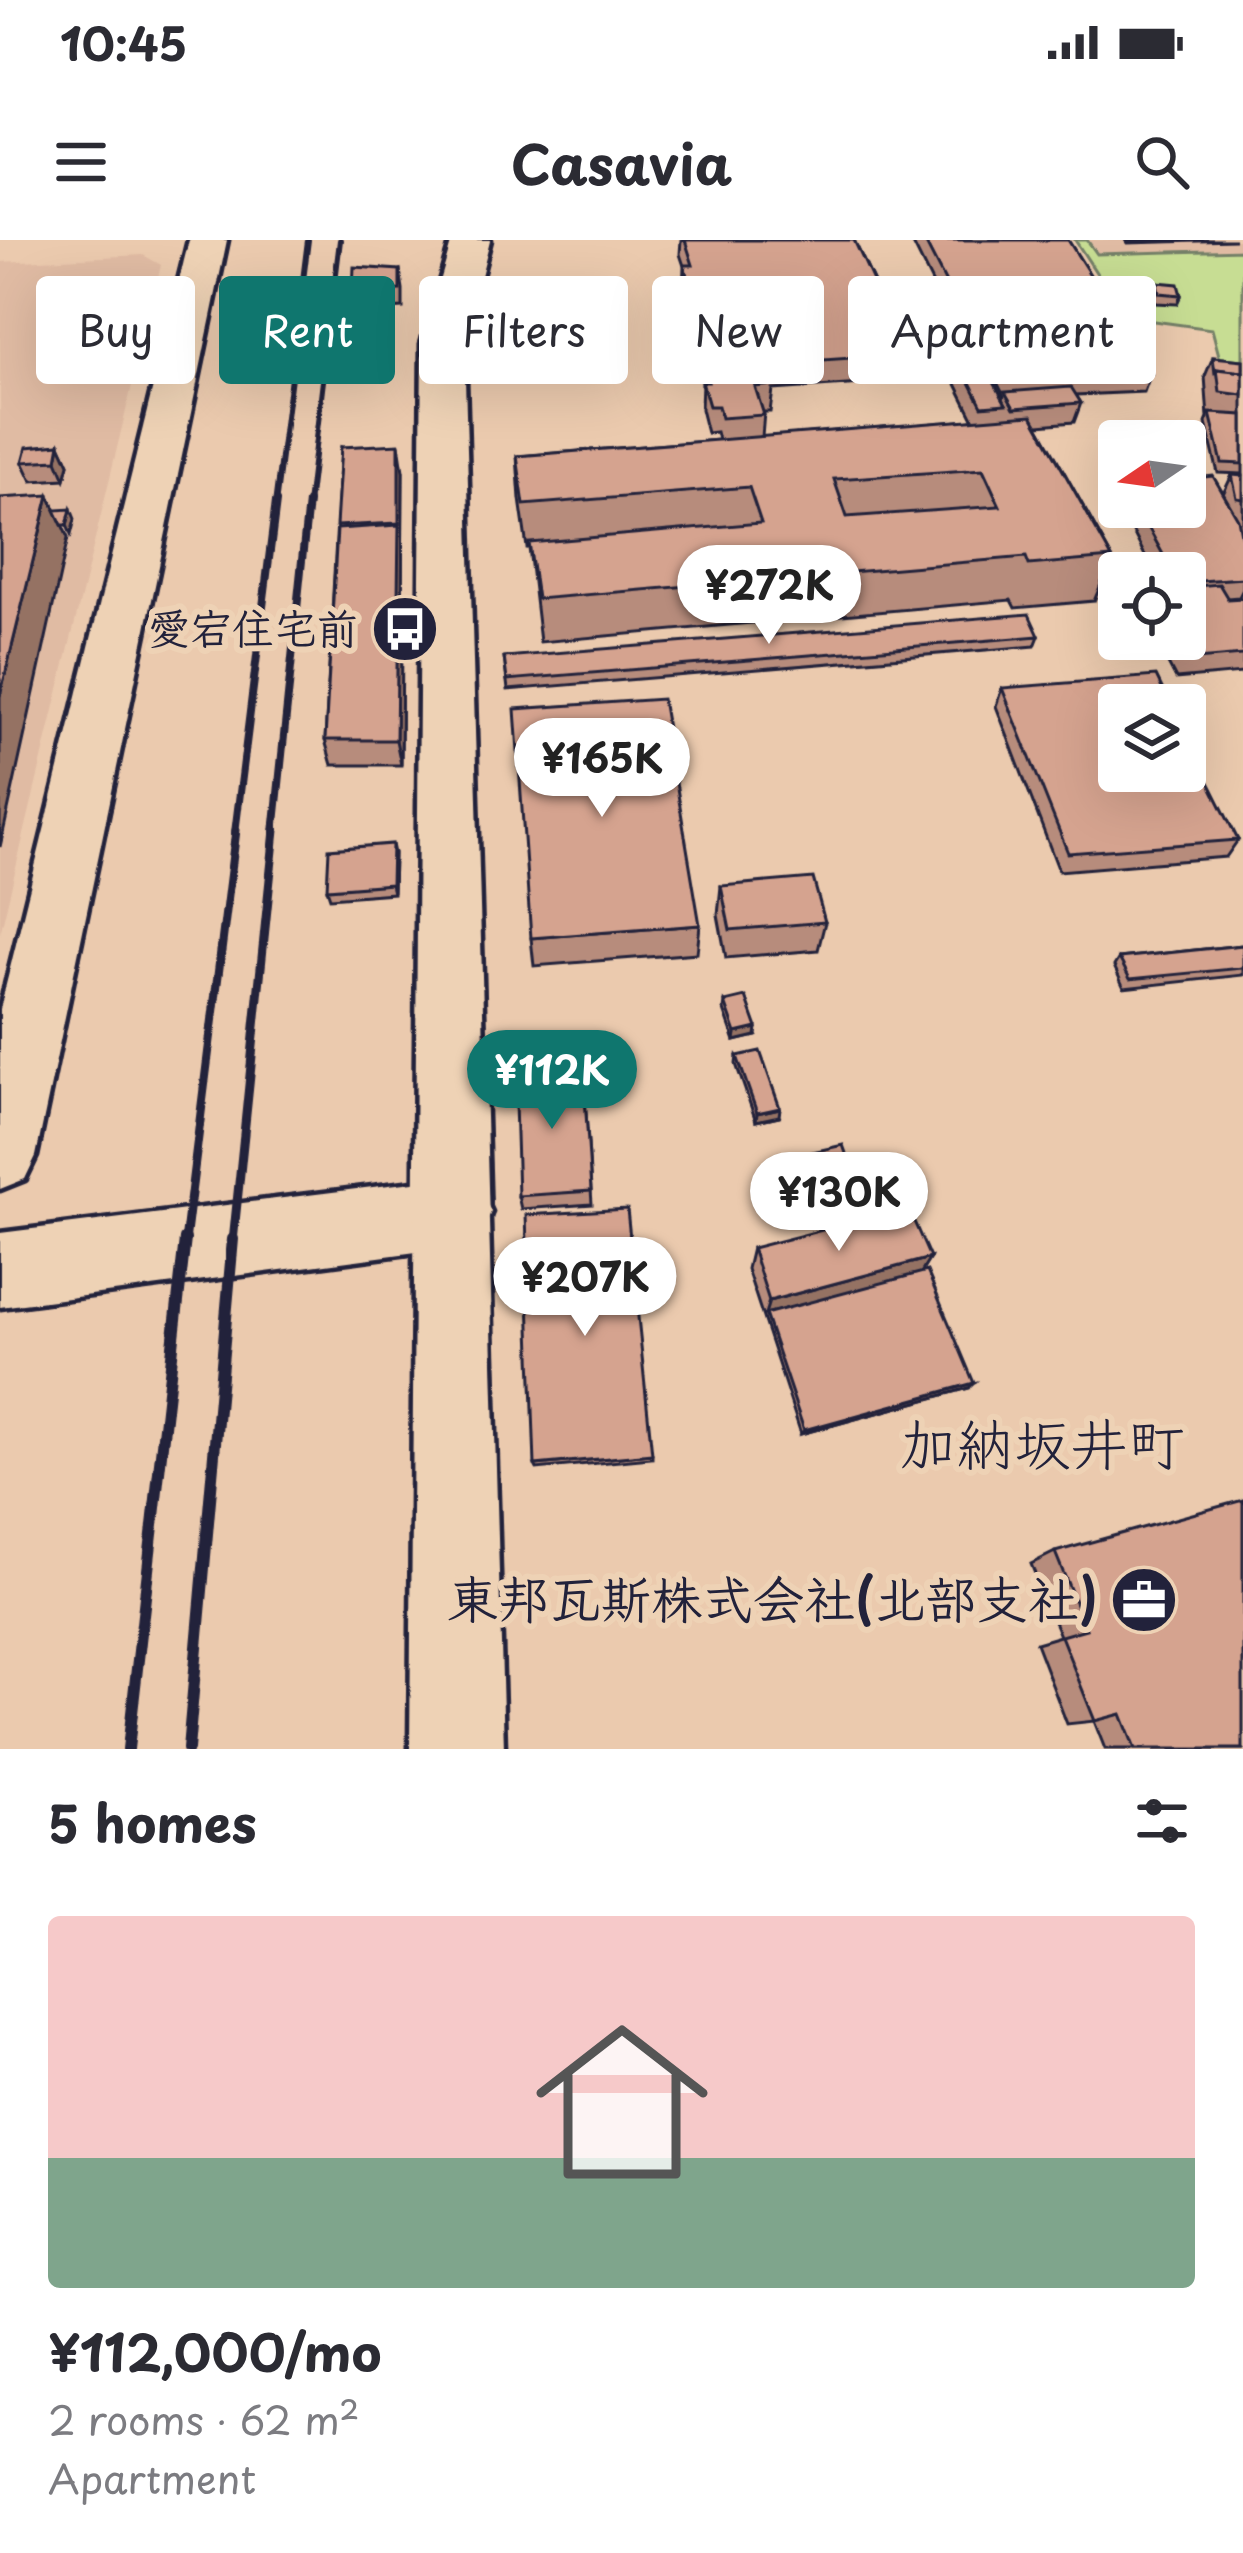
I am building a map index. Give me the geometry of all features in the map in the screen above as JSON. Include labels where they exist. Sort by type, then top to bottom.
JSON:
[{"type":"street","points":[[0,1156],[208,240]]},
{"type":"street","points":[[458,1749],[443,344],[471,240]]},
{"type":"street","points":[[0,1270],[454,1212]]},
{"type":"shaded area","points":[[1087,240],[1243,240],[1243,250],[1097,254]]},
{"type":"shaded area","points":[[143,255],[161,265],[158,276],[36,276],[36,384],[132,384],[0,934],[0,262]]},
{"type":"green space","points":[[1075,240],[1087,240],[1097,254],[1243,250],[1243,367],[1221,363],[1212,329],[1156,321],[1156,276],[1098,276]]},
{"type":"building","points":[[685,240],[854,240],[871,276],[848,276],[848,358],[824,360],[824,276],[687,276],[684,265],[693,265]]},
{"type":"building","points":[[924,240],[1068,240],[1091,276],[942,276]]},
{"type":"building","points":[[354,267],[400,270],[400,290],[395,290],[395,276],[354,276]]},
{"type":"building","points":[[1157,282],[1178,284],[1181,295],[1159,293]]},
{"type":"building","points":[[1213,357],[1243,360],[1243,372],[1217,369],[1215,374]]},
{"type":"building","points":[[1217,369],[1243,372],[1243,395],[1220,392]]},
{"type":"building","points":[[703,384],[773,384],[755,387],[764,415],[721,418],[718,406],[709,406]]},
{"type":"building","points":[[971,384],[995,384],[1006,404],[982,406]]},
{"type":"building","points":[[1071,387],[1081,403],[1014,408],[1005,392]]},
{"type":"building","points":[[1210,413],[1243,415],[1243,464],[1222,463]]},
{"type":"building","points":[[1032,415],[1109,552],[1098,552],[1098,559],[1029,565],[1026,557],[537,599],[529,543],[761,523],[749,487],[524,505],[517,456]],"holes":[[[983,469],[1000,506],[847,517],[834,479]]]},
{"type":"building","points":[[60,444],[57,460],[23,462],[27,447]]},
{"type":"building","points":[[399,444],[399,523],[336,526],[341,447]]},
{"type":"building","points":[[1232,475],[1243,476],[1243,499],[1237,498]]},
{"type":"building","points":[[1213,476],[1238,519],[1243,578],[1206,581],[1206,552],[1162,552],[1149,528],[1206,528],[1206,477]]},
{"type":"building","points":[[49,495],[0,696],[0,498]]},
{"type":"building","points":[[71,509],[67,525],[62,525],[55,510]]},
{"type":"building","points":[[399,525],[396,740],[325,740],[337,529]]},
{"type":"building","points":[[1219,584],[1228,599],[1243,598],[1243,655],[1206,658],[1206,585]]},
{"type":"building","points":[[1029,614],[1039,636],[507,680],[504,657]]},
{"type":"building","points":[[1156,676],[1160,684],[1098,684],[1098,792],[1206,792],[1206,776],[1238,840],[1068,853],[1002,688]]},
{"type":"building","points":[[662,699],[700,925],[531,938],[515,709]]},
{"type":"building","points":[[392,844],[391,884],[327,889],[329,849]]},
{"type":"building","points":[[813,878],[825,922],[730,930],[721,886]]},
{"type":"building","points":[[1243,945],[1243,968],[1130,979],[1119,958]]},
{"type":"building","points":[[746,997],[757,1028],[736,1033],[725,1002]]},
{"type":"building","points":[[760,1051],[780,1108],[757,1113],[737,1056]]},
{"type":"building","points":[[583,1066],[591,1191],[518,1196],[514,1072]]},
{"type":"building","points":[[843,1145],[860,1192],[816,1202],[799,1155]]},
{"type":"building","points":[[908,1208],[930,1258],[769,1301],[752,1248]]},
{"type":"building","points":[[627,1209],[652,1454],[535,1465],[526,1215]]},
{"type":"building","points":[[927,1271],[974,1383],[804,1430],[765,1314]]},
{"type":"building","name":"東邦瓦斯株式会社(北部支社)","points":[[1243,1500],[1243,1749],[1135,1749],[1121,1714],[1095,1721],[1061,1636],[1086,1629],[1055,1552]]},
{"type":"railway","points":[[275,505],[308,240]]},
{"type":"railway","points":[[308,505],[340,240]]},
{"type":"railway","points":[[235,833],[276,502]]},
{"type":"railway","points":[[274,833],[308,502]]},
{"type":"railway","points":[[185,1242],[236,830]]},
{"type":"railway","points":[[233,1242],[275,830]]},
{"type":"railway","points":[[128,1749],[185,1239]]},
{"type":"railway","points":[[188,1749],[233,1239]]},
{"type":"place","name":"愛宕住宅前","points":[[405,629]]},
{"type":"place","name":"東邦瓦斯株式会社(北部支社)","points":[[1144,1600]]},
{"type":"district","name":"加納坂井町","points":[[1042,1445]]}]
